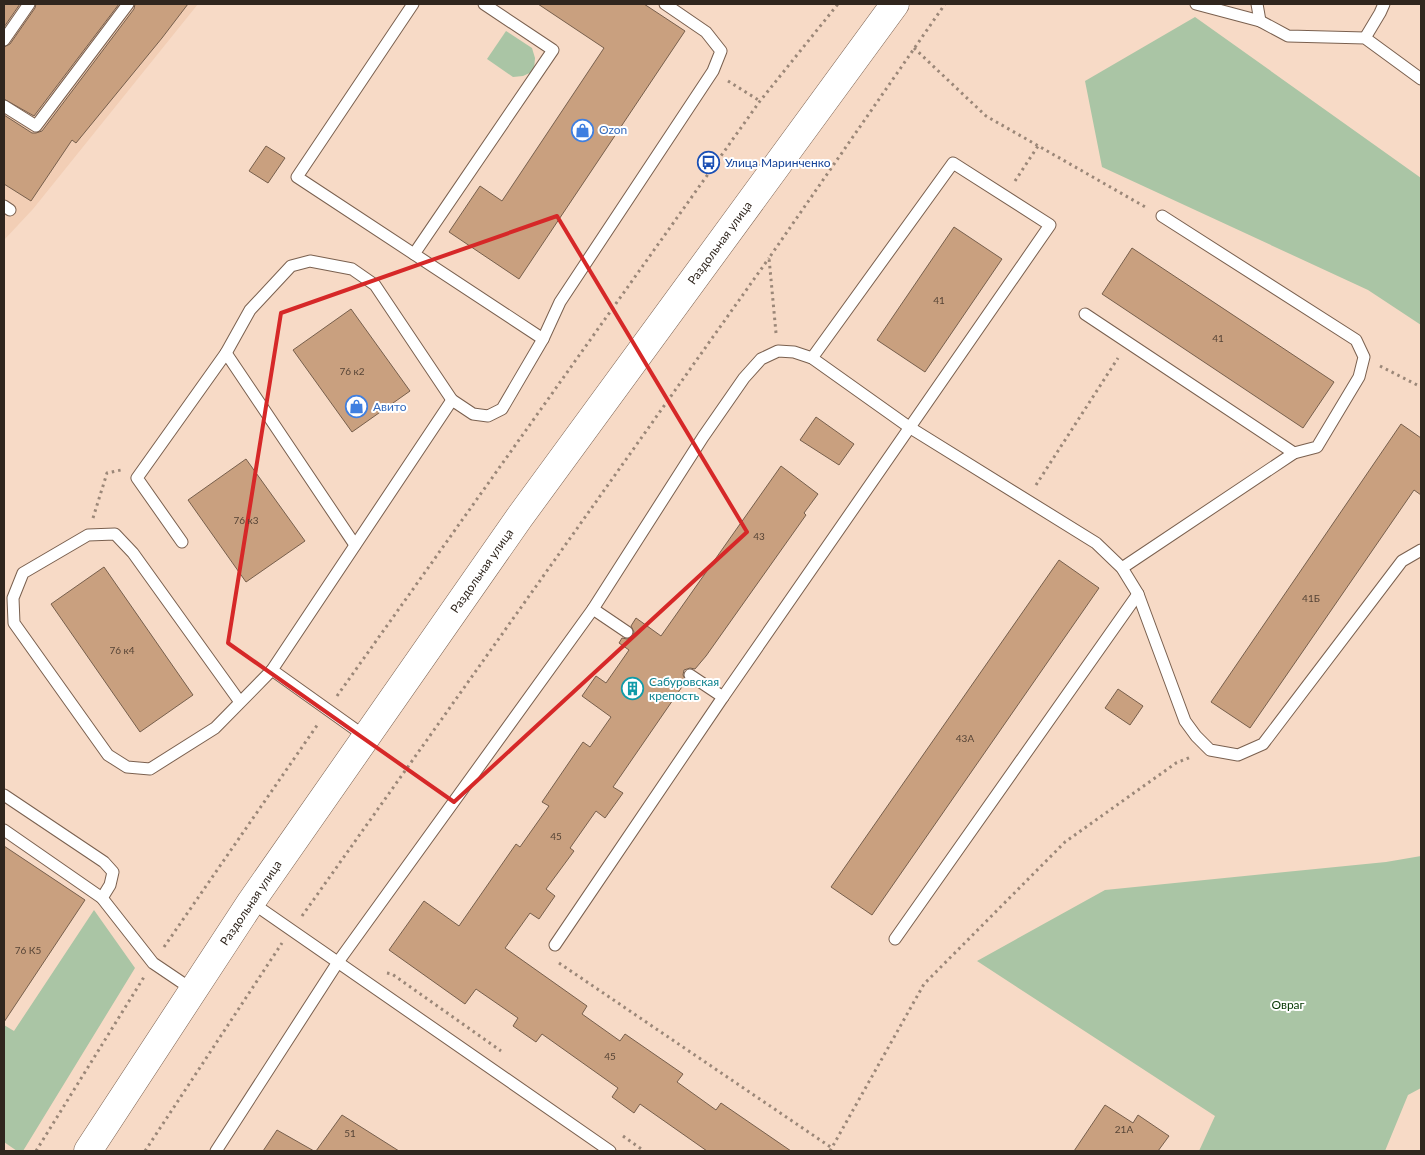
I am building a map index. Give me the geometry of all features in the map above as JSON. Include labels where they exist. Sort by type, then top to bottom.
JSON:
[{"type":"main road","name":"Раздольная улица","points":[[88,1151],[251,902],[519,518],[895,4]]},
{"type":"lane","points":[[4,40],[28,4]]},
{"type":"lane","points":[[4,106],[36,126],[128,4]]},
{"type":"lane","points":[[412,4],[298,176],[543,339]]},
{"type":"lane","points":[[414,254],[553,50],[484,4]]},
{"type":"lane","points":[[182,542],[137,478],[226,353],[250,310],[291,266],[310,262],[352,269],[375,285],[452,400],[473,414],[488,416],[502,409],[543,339],[560,302],[713,71],[721,51],[706,32],[665,4]]},
{"type":"lane","points":[[1196,4],[1260,21],[1288,36],[1365,38],[1421,79]]},
{"type":"lane","points":[[1257,4],[1260,21]]},
{"type":"lane","points":[[1365,38],[1384,4]]},
{"type":"lane","points":[[555,945],[723,697],[1050,225],[953,163],[812,358]]},
{"type":"lane","points":[[1122,568],[1294,454],[1318,447],[1360,377],[1364,357],[1356,340],[1162,216]]},
{"type":"lane","points":[[1085,314],[1294,454]]},
{"type":"lane","points":[[216,1151],[338,962],[593,609],[704,437],[744,378],[761,359],[778,351],[794,352],[812,358],[910,427],[1096,543],[1122,568],[1138,594],[1185,721],[1210,750],[1238,754],[1263,744],[1402,561],[1421,550]]},
{"type":"lane","points":[[226,353],[355,545]]},
{"type":"lane","points":[[240,702],[133,553],[115,534],[88,535],[24,573],[12,598],[14,623],[108,755],[127,767],[150,769],[215,728],[272,670],[452,400]]},
{"type":"lane","points":[[895,939],[1138,594]]},
{"type":"lane","points":[[593,609],[627,632]]},
{"type":"lane","points":[[272,670],[366,737]]},
{"type":"lane","points":[[690,675],[723,697]]},
{"type":"lane","points":[[4,796],[104,862],[113,872],[110,885],[102,898]]},
{"type":"lane","points":[[4,830],[102,898],[153,963],[193,990]]},
{"type":"lane","points":[[251,902],[610,1151]]},
{"type":"path","points":[[36,1151],[153,963],[328,710],[760,101],[838,4]]},
{"type":"path","points":[[145,1151],[291,930],[769,258],[945,4]]},
{"type":"path","points":[[914,48],[986,116],[1162,216]]},
{"type":"path","points":[[713,71],[760,101]]},
{"type":"path","points":[[1005,196],[1038,146]]},
{"type":"path","points":[[769,258],[778,351]]},
{"type":"path","points":[[1026,500],[1127,342]]},
{"type":"path","points":[[1364,357],[1421,388]]},
{"type":"path","points":[[88,535],[107,473],[146,465]]},
{"type":"path","points":[[555,945],[558,962],[831,1150],[924,984],[1065,842],[1176,763],[1210,750]]},
{"type":"highlighted area","points":[[557,216],[747,532],[454,802],[228,643],[281,313]]},
{"type":"shaded area","points":[[4,4],[198,4],[33,209],[4,240]]},
{"type":"green space","points":[[1195,17],[1421,178],[1421,325],[1368,290],[1102,167],[1085,81]]},
{"type":"green space","points":[[506,31],[532,48],[535,58],[534,71],[523,76],[513,77],[487,59]]},
{"type":"green space","name":"Овраг","points":[[1421,856],[1421,1088],[1408,1095],[1385,1151],[1199,1151],[1215,1116],[977,961],[1105,890],[1386,862]]},
{"type":"green space","points":[[94,910],[135,968],[23,1151],[17,1151],[4,1142],[4,1025],[14,1031]]},
{"type":"building","points":[[4,4],[20,4],[4,27]]},
{"type":"building","points":[[36,4],[119,4],[34,116],[4,99],[4,47],[10,44]]},
{"type":"building","points":[[135,4],[188,4],[76,143],[72,140],[31,201],[4,184],[4,115],[32,133],[42,131],[134,9]]},
{"type":"building","points":[[538,4],[644,4],[685,31],[519,279],[449,232],[480,186],[502,201],[604,48]]},
{"type":"building","points":[[266,146],[285,158],[268,183],[249,171]]},
{"type":"building","points":[[954,227],[1002,259],[925,372],[877,340]]},
{"type":"building","points":[[1132,248],[1334,382],[1303,428],[1102,294]]},
{"type":"building","points":[[351,309],[410,391],[352,432],[293,350]]},
{"type":"building","points":[[816,417],[854,444],[839,465],[800,440]]},
{"type":"building","points":[[1401,424],[1421,438],[1421,495],[1414,490],[1250,728],[1211,702]]},
{"type":"building","points":[[246,459],[305,541],[246,582],[188,500]]},
{"type":"building","points":[[781,466],[818,494],[804,513],[806,515],[706,656],[695,669],[684,670],[683,675],[686,681],[613,787],[623,793],[605,818],[596,811],[570,848],[574,851],[546,889],[555,896],[539,919],[530,913],[505,948],[587,1006],[582,1014],[620,1041],[625,1034],[683,1074],[677,1082],[716,1110],[721,1103],[791,1151],[707,1151],[640,1104],[634,1113],[612,1097],[618,1088],[542,1034],[536,1042],[513,1026],[518,1018],[476,989],[465,1004],[389,950],[424,901],[459,926],[516,844],[520,847],[549,806],[542,802],[583,742],[590,747],[611,717],[582,696],[596,676],[606,683],[629,650],[619,643],[622,638],[633,637],[634,632],[631,626],[636,618],[661,636]]},
{"type":"building","points":[[1059,560],[1099,588],[872,915],[831,887]]},
{"type":"building","points":[[104,567],[193,695],[140,732],[51,604]]},
{"type":"building","points":[[1118,689],[1143,706],[1130,725],[1105,708]]},
{"type":"building","points":[[4,846],[85,900],[4,1022]]},
{"type":"building","points":[[1105,1105],[1133,1123],[1138,1115],[1169,1136],[1158,1151],[1074,1151]]},
{"type":"building","points":[[342,1115],[399,1151],[316,1151]]},
{"type":"building","points":[[277,1130],[314,1151],[263,1151]]},
{"type":"place","name":"Ozon","points":[[583,130]]},
{"type":"place","name":"Улица Маринченко","points":[[709,163]]},
{"type":"place","name":"Авито","points":[[357,407]]},
{"type":"place","name":"Сабуровская крепость","points":[[633,689]]}]
